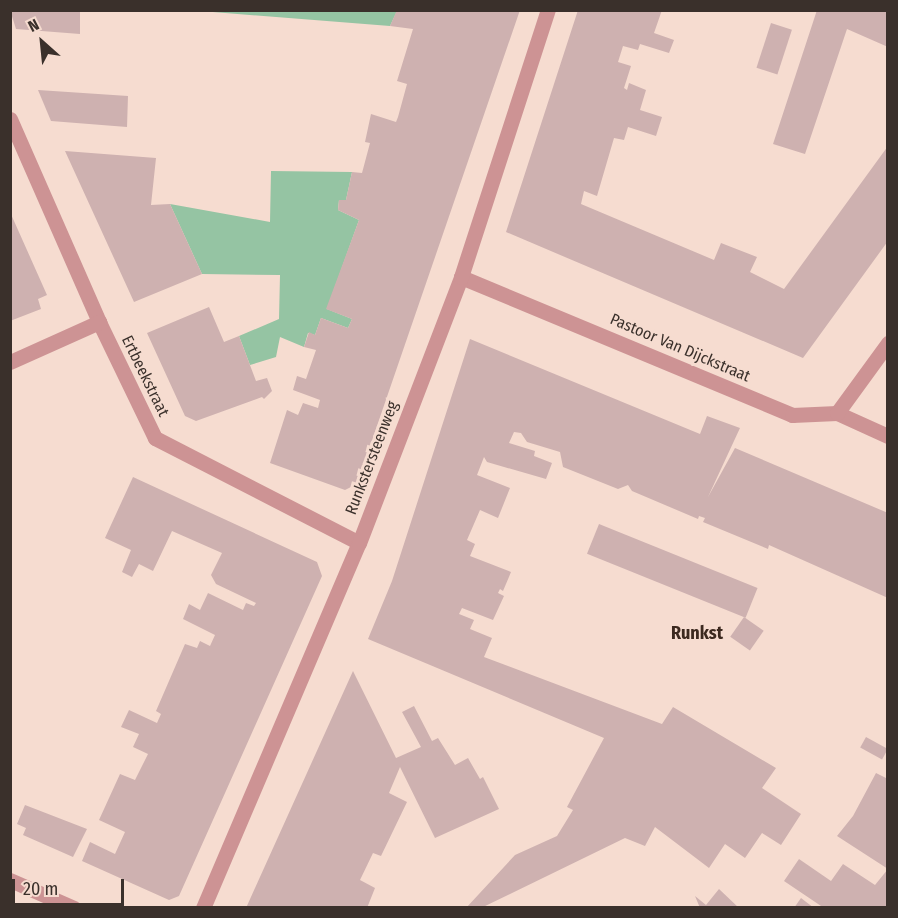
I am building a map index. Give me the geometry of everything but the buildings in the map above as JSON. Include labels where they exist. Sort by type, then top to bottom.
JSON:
[{"type":"street","name":"Runkstersteenweg","points":[[203,908],[360,543],[460,277],[548,10]]},
{"type":"street","name":"Ertbeekstraat","points":[[10,118],[99,322],[155,438],[360,543]]},
{"type":"street","name":"Pastoor Van Dijckstraat","points":[[460,277],[792,415],[837,413],[888,436]]},
{"type":"street","points":[[10,362],[99,322]]},
{"type":"street","points":[[837,413],[888,343]]},
{"type":"street","points":[[10,880],[74,908]]},
{"type":"green space","points":[[188,10],[397,11],[390,26]]},
{"type":"green space","points":[[271,171],[352,172],[346,200],[339,200],[338,210],[359,220],[327,309],[352,319],[348,328],[321,318],[315,335],[308,333],[304,347],[280,337],[276,357],[250,365],[239,336],[279,319],[280,275],[202,274],[170,204],[270,222]]},
{"type":"district","name":"Runkst","points":[[697,633]]}]
